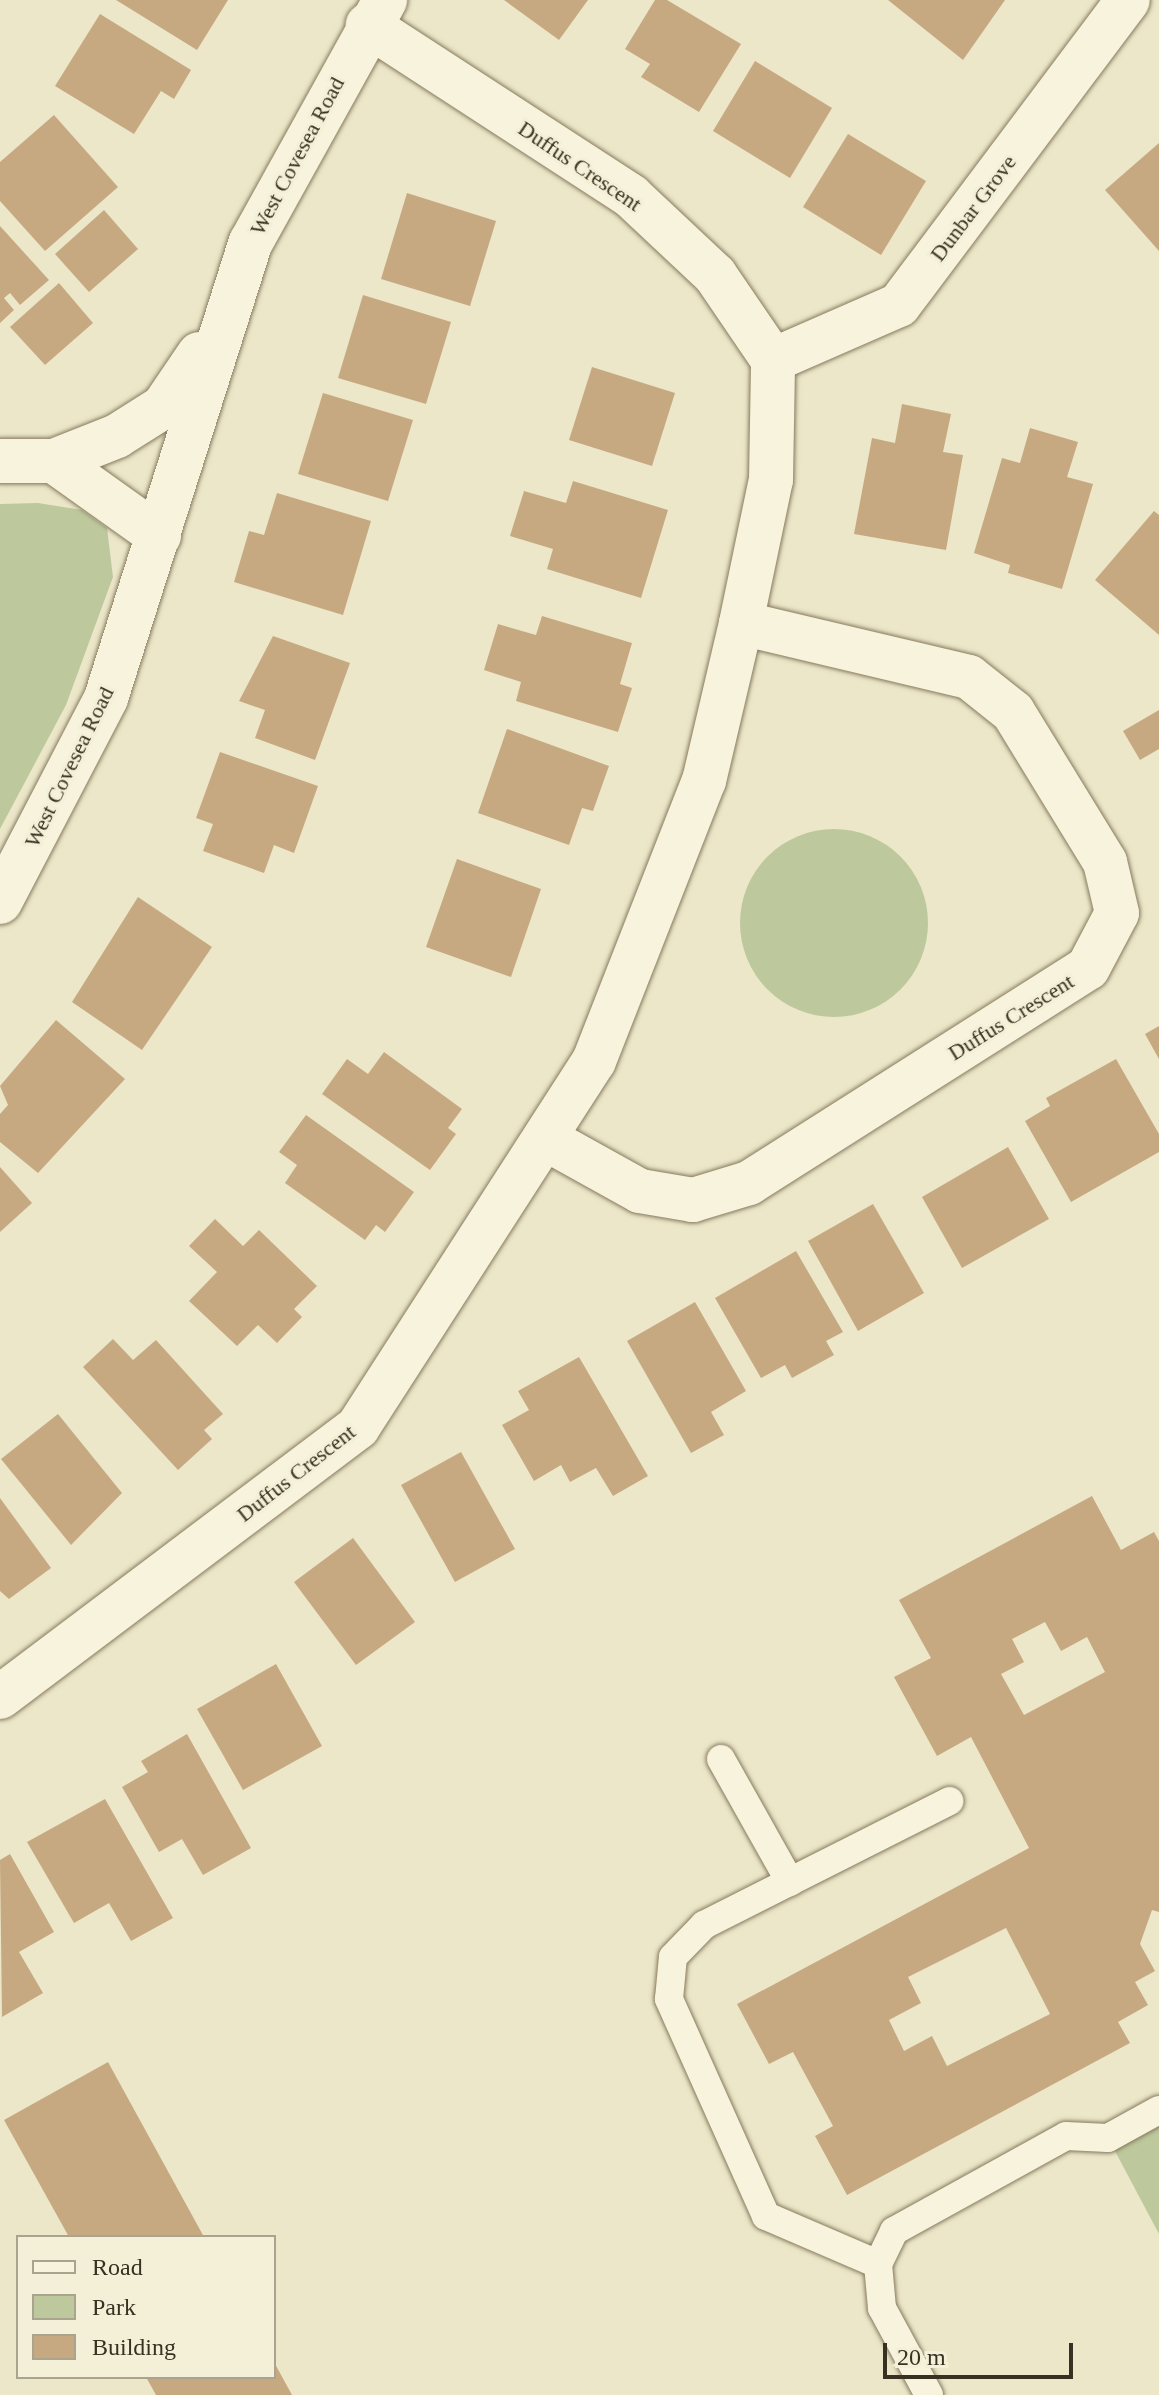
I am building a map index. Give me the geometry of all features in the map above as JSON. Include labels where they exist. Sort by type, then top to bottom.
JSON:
[{"type":"street","name":"Dunbar Grove","points":[[773,360],[899,305],[1128,0]]},
{"type":"street","name":"Duffus Crescent","points":[[0,1697],[358,1427],[548,1140],[594,1061],[643,950],[704,781],[741,623],[771,480],[773,360],[715,275],[631,196],[376,13]]},
{"type":"street","name":"West Covesea Road","points":[[0,902],[106,698],[159,536],[222,318],[251,242],[376,13]]},
{"type":"street","name":"West Covesea Road","points":[[0,461],[54,461],[117,436],[163,407],[222,318]]},
{"type":"street","points":[[54,461],[159,536]]},
{"type":"street","name":"Duffus Crescent","points":[[548,1140],[640,1191],[693,1200],[749,1183],[1088,968],[1117,913],[1105,862],[1013,712],[969,677],[741,623]]},
{"type":"lane","points":[[721,1759],[790,1882]]},
{"type":"lane","points":[[878,2264],[766,2216],[669,1999],[673,1957],[704,1925],[950,1801]]},
{"type":"lane","points":[[929,2395],[882,2308],[878,2264],[894,2231],[928,2206],[1066,2136],[1108,2138],[1159,2110]]},
{"type":"green space","points":[[38,503],[82,510],[107,528],[113,577],[66,705],[0,829],[0,504]]},
{"type":"green space","points":[[834,829],[870,836],[900,857],[921,887],[928,923],[921,959],[900,989],[870,1010],[834,1017],[798,1010],[768,989],[747,959],[740,923],[747,887],[768,857],[798,836]]},
{"type":"green space","points":[[1159,2110],[1159,2234],[1108,2138]]},
{"type":"building","points":[[116,0],[228,0],[197,50]]},
{"type":"building","points":[[504,0],[588,0],[559,40]]},
{"type":"building","points":[[655,0],[667,0],[741,44],[699,112],[641,77],[650,64],[625,49]]},
{"type":"building","points":[[888,0],[1005,0],[963,60]]},
{"type":"building","points":[[100,14],[191,70],[174,99],[161,91],[134,134],[55,86]]},
{"type":"building","points":[[755,61],[832,108],[790,178],[713,131]]},
{"type":"building","points":[[54,115],[118,187],[45,251],[0,201],[0,162]]},
{"type":"building","points":[[848,134],[926,181],[881,255],[803,207]]},
{"type":"building","points":[[1159,143],[1159,251],[1105,190]]},
{"type":"building","points":[[407,193],[496,221],[470,306],[381,279]]},
{"type":"building","points":[[104,210],[138,249],[89,292],[55,254]]},
{"type":"building","points":[[0,226],[49,280],[20,305],[10,293],[4,298],[14,310],[0,323]]},
{"type":"building","points":[[59,283],[93,323],[45,365],[10,327]]},
{"type":"building","points":[[363,295],[451,322],[426,404],[338,378]]},
{"type":"building","points":[[592,367],[675,393],[652,466],[569,440]]},
{"type":"building","points":[[323,393],[413,420],[388,501],[298,474]]},
{"type":"building","points":[[902,404],[951,414],[943,452],[963,455],[946,550],[854,534],[872,438],[895,443]]},
{"type":"building","points":[[1030,428],[1078,442],[1067,477],[1093,484],[1062,589],[1008,573],[1010,565],[974,553],[1002,458],[1020,463]]},
{"type":"building","points":[[573,481],[668,510],[641,598],[547,569],[553,549],[510,536],[524,491],[566,503]]},
{"type":"building","points":[[277,493],[371,521],[343,615],[234,582],[249,531],[264,535]]},
{"type":"building","points":[[1154,511],[1159,515],[1159,635],[1095,580]]},
{"type":"building","points":[[542,616],[632,643],[620,684],[632,688],[618,732],[516,701],[521,682],[484,670],[498,624],[536,635]]},
{"type":"building","points":[[273,636],[350,663],[315,760],[255,738],[265,710],[239,701]]},
{"type":"building","points":[[1159,710],[1159,749],[1140,760],[1123,731]]},
{"type":"building","points":[[507,729],[609,766],[593,811],[582,808],[569,845],[478,813]]},
{"type":"building","points":[[220,752],[318,786],[294,853],[274,845],[264,873],[203,851],[213,824],[196,818]]},
{"type":"building","points":[[457,859],[541,889],[511,977],[426,947]]},
{"type":"building","points":[[138,897],[212,947],[142,1050],[72,1002]]},
{"type":"building","points":[[56,1020],[125,1079],[38,1173],[0,1142],[0,1114],[8,1105],[0,1086]]},
{"type":"building","points":[[1159,1026],[1159,1059],[1145,1034]]},
{"type":"building","points":[[384,1052],[462,1109],[448,1128],[456,1134],[430,1170],[322,1094],[347,1059],[368,1074]]},
{"type":"building","points":[[1116,1059],[1159,1134],[1159,1152],[1071,1202],[1025,1121],[1050,1106],[1046,1098]]},
{"type":"building","points":[[306,1115],[414,1192],[385,1232],[376,1225],[365,1240],[285,1183],[297,1165],[279,1152]]},
{"type":"building","points":[[1008,1147],[1049,1219],[962,1268],[922,1197]]},
{"type":"building","points":[[0,1167],[32,1203],[0,1232]]},
{"type":"building","points":[[873,1204],[924,1293],[858,1331],[808,1241]]},
{"type":"building","points":[[215,1219],[243,1246],[259,1230],[317,1286],[294,1309],[302,1317],[277,1343],[258,1325],[237,1346],[189,1301],[217,1272],[189,1246]]},
{"type":"building","points":[[796,1251],[843,1332],[826,1341],[834,1355],[792,1378],[785,1365],[761,1378],[715,1298]]},
{"type":"building","points":[[695,1302],[746,1391],[711,1412],[724,1435],[691,1453],[627,1341]]},
{"type":"building","points":[[113,1339],[133,1360],[156,1340],[223,1414],[204,1430],[212,1439],[178,1470],[83,1367]]},
{"type":"building","points":[[579,1357],[648,1476],[613,1496],[596,1468],[570,1482],[561,1465],[534,1481],[502,1425],[529,1410],[518,1391]]},
{"type":"building","points":[[58,1414],[122,1493],[71,1545],[1,1459]]},
{"type":"building","points":[[461,1452],[515,1549],[455,1582],[401,1485]]},
{"type":"building","points":[[1092,1496],[1121,1550],[1154,1532],[1159,1541],[1159,1912],[1152,1910],[1140,1944],[1155,1971],[1135,1982],[1148,2005],[1118,2022],[1130,2043],[847,2195],[815,2136],[833,2126],[793,2052],[769,2064],[737,2004],[1029,1848],[971,1737],[937,1756],[894,1677],[931,1658],[899,1600]],"holes":[[[1045,1622],[1061,1651],[1087,1637],[1105,1672],[1024,1715],[1001,1674],[1024,1662],[1012,1639]],[[1006,1928],[1050,2014],[947,2066],[932,2036],[904,2051],[889,2020],[921,2003],[908,1977]]]},
{"type":"building","points":[[0,1498],[51,1568],[9,1599],[0,1591]]},
{"type":"building","points":[[353,1538],[415,1622],[356,1665],[294,1582]]},
{"type":"building","points":[[276,1664],[322,1746],[243,1790],[197,1709]]},
{"type":"building","points":[[187,1734],[251,1848],[203,1875],[182,1839],[159,1852],[122,1787],[148,1772],[141,1761]]},
{"type":"building","points":[[105,1799],[173,1918],[131,1941],[109,1903],[74,1923],[27,1842]]},
{"type":"building","points":[[10,1854],[54,1932],[19,1952],[43,1993],[2,2017],[0,1860]]},
{"type":"building","points":[[108,2062],[203,2235],[68,2235],[4,2120]]},
{"type":"building","points":[[276,2366],[292,2395],[156,2395],[147,2379],[276,2379]]}]
